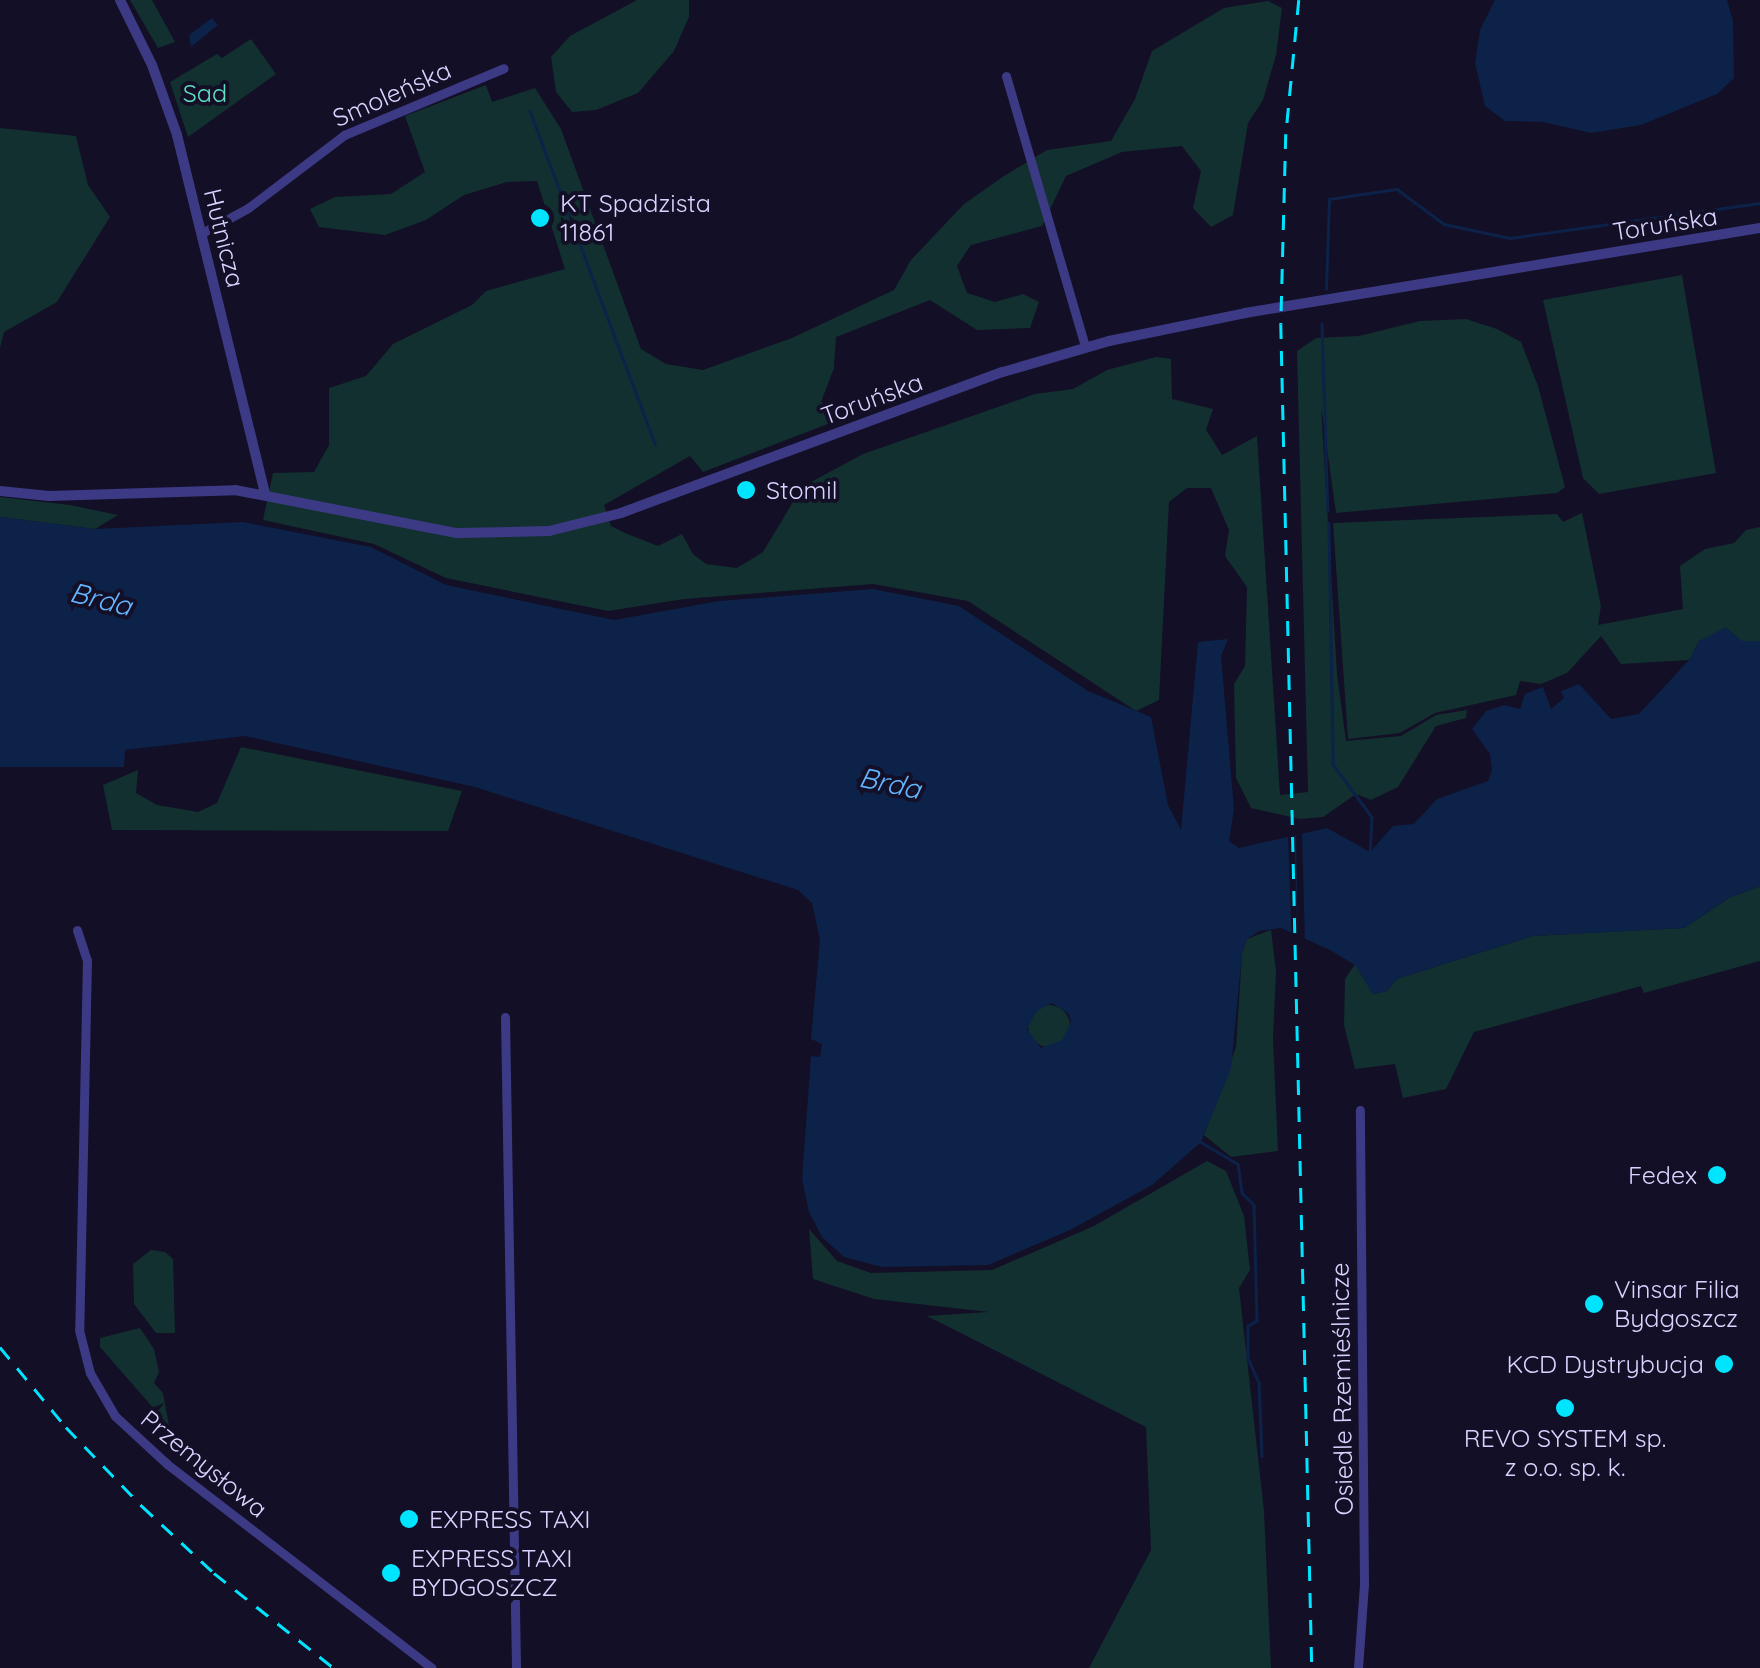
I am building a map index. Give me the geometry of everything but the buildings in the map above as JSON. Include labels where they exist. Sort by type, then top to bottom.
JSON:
[{"type":"street","name":"Hutnicza","points":[[120,0],[166,100],[265,494]]},
{"type":"street","name":"Smoleńska","points":[[202,233],[248,208],[344,134],[504,68]]},
{"type":"street","points":[[1006,76],[1085,347]]},
{"type":"street","name":"Toruńska","points":[[0,492],[49,496],[207,489],[265,494],[458,533],[549,531],[621,513],[1004,372],[1085,347],[1229,316],[1760,228]]},
{"type":"street","name":"Przemysłowa","points":[[76,930],[87,960],[78,1298],[82,1351],[96,1385],[121,1422],[168,1464],[432,1668]]},
{"type":"street","points":[[504,1017],[516,1668]]},
{"type":"street","name":"Osiedle Rzemieślnicze","points":[[1358,1668],[1364,1584],[1360,1110]]},
{"type":"green space","name":"Sad","points":[[130,0],[152,0],[175,42],[158,48]]},
{"type":"green space","points":[[637,0],[689,0],[689,17],[674,51],[638,93],[596,110],[572,112],[556,92],[551,57],[570,36]]},
{"type":"green space","points":[[1268,1],[1282,8],[1276,55],[1263,100],[1248,123],[1233,215],[1211,227],[1193,208],[1201,171],[1182,146],[1122,152],[1066,176],[1042,226],[971,245],[957,266],[967,293],[995,302],[1023,294],[1039,302],[1030,328],[977,330],[930,300],[836,337],[834,368],[821,402],[836,411],[833,422],[703,472],[690,456],[604,505],[611,526],[625,533],[658,546],[682,534],[693,554],[706,564],[737,568],[763,552],[802,487],[863,454],[1035,394],[1073,389],[1107,370],[1156,357],[1171,359],[1172,399],[1213,409],[1206,430],[1222,455],[1257,436],[1280,795],[1308,792],[1297,351],[1316,338],[1359,336],[1420,321],[1466,319],[1497,329],[1521,342],[1538,386],[1565,487],[1557,493],[1336,513],[1321,406],[1337,674],[1346,741],[1401,736],[1436,715],[1467,710],[1466,718],[1436,726],[1398,787],[1371,800],[1356,794],[1323,817],[1300,819],[1251,808],[1236,778],[1234,684],[1245,666],[1247,587],[1225,556],[1229,530],[1211,488],[1187,488],[1169,502],[1159,700],[1136,711],[968,601],[873,584],[684,599],[608,611],[446,578],[374,544],[263,520],[273,473],[314,472],[329,445],[329,388],[366,376],[393,344],[472,305],[486,291],[565,269],[537,181],[507,182],[464,195],[426,220],[385,235],[319,227],[310,209],[335,197],[391,194],[425,172],[405,116],[486,85],[492,102],[535,88],[561,129],[641,349],[666,364],[703,370],[792,338],[894,290],[911,260],[964,204],[1004,176],[1047,150],[1111,141],[1135,99],[1152,51],[1224,8]]},
{"type":"green space","name":"Sad","points":[[251,39],[276,74],[188,137],[170,82],[217,54],[222,58]]},
{"type":"green space","points":[[0,128],[76,136],[88,185],[110,217],[57,302],[4,332],[0,348]]},
{"type":"green space","points":[[1682,275],[1716,473],[1599,494],[1583,478],[1543,300]]},
{"type":"green space","points":[[0,497],[118,515],[95,529],[0,517]]},
{"type":"green space","points":[[1582,513],[1601,606],[1598,625],[1683,609],[1680,566],[1705,549],[1734,543],[1746,530],[1760,527],[1760,641],[1699,641],[1689,660],[1621,664],[1601,636],[1567,673],[1541,684],[1520,681],[1516,695],[1435,713],[1400,733],[1348,739],[1333,523],[1557,514],[1563,522]]},
{"type":"green space","points":[[241,747],[462,791],[448,831],[112,830],[103,785],[138,770],[136,793],[157,805],[198,812],[217,803]]},
{"type":"green space","points":[[1760,886],[1760,961],[1644,993],[1641,986],[1474,1032],[1446,1089],[1403,1098],[1395,1064],[1355,1069],[1344,1025],[1345,979],[1355,964],[1373,994],[1387,991],[1397,979],[1532,936],[1684,928],[1729,898]]},
{"type":"green space","points":[[1271,930],[1276,971],[1273,1039],[1278,1151],[1231,1157],[1204,1135],[1236,1047],[1242,953],[1247,939]]},
{"type":"green space","points":[[1049,1005],[1064,1011],[1070,1026],[1064,1041],[1049,1047],[1034,1041],[1028,1026],[1034,1011]]},
{"type":"green space","points":[[1207,1161],[1226,1171],[1244,1216],[1250,1270],[1239,1288],[1264,1511],[1271,1668],[1089,1668],[1151,1550],[1146,1427],[927,1316],[989,1312],[874,1299],[813,1279],[809,1229],[837,1261],[871,1273],[992,1270],[1094,1226]]},
{"type":"green space","points":[[151,1250],[165,1252],[173,1259],[175,1333],[156,1333],[134,1304],[133,1264]]},
{"type":"green space","points":[[140,1328],[154,1349],[159,1372],[154,1383],[163,1393],[169,1426],[100,1347],[100,1338]]},
{"type":"water","points":[[1495,0],[1727,0],[1733,21],[1734,78],[1717,94],[1641,125],[1591,133],[1543,122],[1505,121],[1485,106],[1475,63],[1480,30]]},
{"type":"water","points":[[212,18],[218,25],[191,47],[189,35]]},
{"type":"water","name":"Brda","points":[[0,517],[95,529],[243,522],[371,547],[446,585],[614,620],[719,601],[873,589],[959,606],[1088,691],[1151,717],[1168,805],[1181,830],[1198,642],[1228,639],[1221,656],[1234,809],[1229,841],[1239,848],[1327,828],[1370,852],[1393,826],[1414,824],[1437,799],[1488,781],[1492,770],[1490,754],[1472,729],[1486,711],[1504,705],[1520,709],[1525,694],[1543,687],[1551,709],[1564,698],[1561,691],[1579,684],[1611,719],[1639,714],[1689,660],[1699,641],[1726,627],[1742,641],[1760,641],[1760,886],[1729,898],[1684,928],[1532,936],[1397,979],[1387,991],[1373,994],[1355,965],[1330,950],[1281,928],[1259,931],[1247,939],[1242,953],[1231,1069],[1201,1142],[1152,1185],[1070,1230],[988,1265],[882,1267],[844,1257],[822,1237],[809,1212],[802,1179],[811,1056],[820,1057],[822,1044],[811,1039],[820,940],[812,903],[798,890],[475,787],[245,736],[125,750],[124,767],[0,767]],"holes":[[[1052,1003],[1069,1014],[1071,1022],[1062,1040],[1041,1048],[1027,1029],[1037,1011]]]},
{"type":"pier","points":[[1302,832],[1305,944],[1298,941],[1296,833]]},
{"type":"pier","points":[[1288,833],[1294,833],[1298,941],[1292,941]]},
{"type":"waterway","points":[[530,111],[655,444]]},
{"type":"waterway","points":[[1326,289],[1329,199],[1397,189],[1444,224],[1510,238],[1760,203]]},
{"type":"waterway","points":[[1322,324],[1328,511]]},
{"type":"waterway","points":[[1329,523],[1333,764],[1372,817],[1370,852]]},
{"type":"waterway","points":[[1201,1142],[1238,1164],[1242,1193],[1254,1205],[1257,1321],[1248,1326],[1248,1358],[1259,1383],[1262,1456]]},
{"type":"railway","points":[[1299,0],[1286,134],[1281,324],[1312,1668]]},
{"type":"railway","points":[[0,1347],[66,1427],[142,1506],[214,1573],[334,1668]]},
{"type":"place","name":"KT Spadzista 11861","points":[[540,218]]},
{"type":"place","name":"Stomil","points":[[746,490]]},
{"type":"place","name":"Fedex","points":[[1717,1175]]},
{"type":"place","name":"Vinsar Filia Bydgoszcz","points":[[1594,1304]]},
{"type":"place","name":"KCD Dystrybucja","points":[[1724,1364]]},
{"type":"place","name":"REVO SYSTEM sp. z o.o. sp. k.","points":[[1565,1408]]},
{"type":"place","name":"EXPRESS TAXI","points":[[409,1519]]},
{"type":"place","name":"EXPRESS TAXI BYDGOSZCZ","points":[[391,1573]]}]
